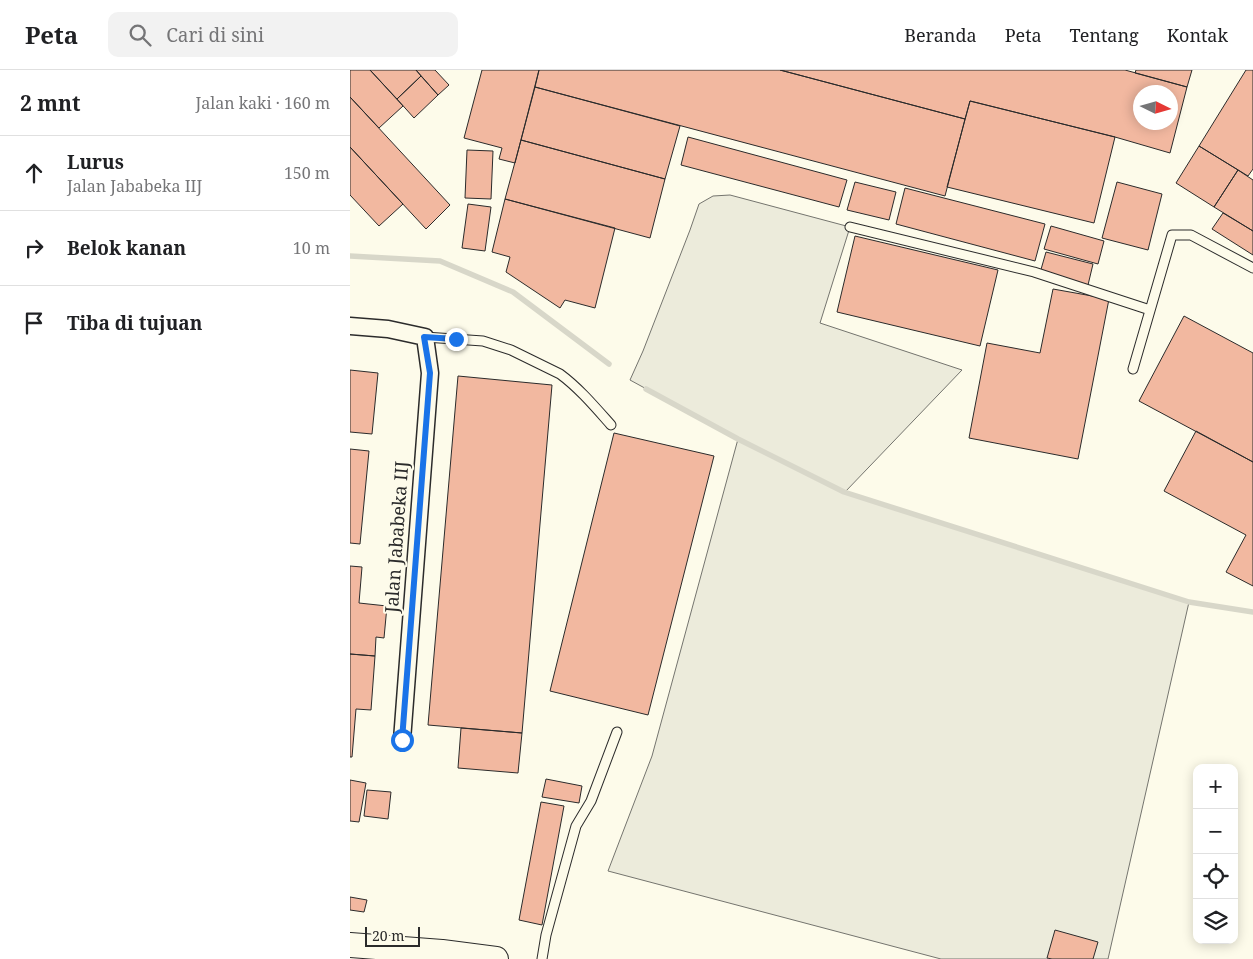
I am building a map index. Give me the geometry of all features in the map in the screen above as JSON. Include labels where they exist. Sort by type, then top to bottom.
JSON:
[{"type":"main road","points":[[358,950],[442,952],[496,959]]},
{"type":"street","points":[[350,326],[388,329],[424,337]]},
{"type":"street","name":"Jalan Jababeka IIJ","points":[[402,740],[430,373],[424,337]]},
{"type":"lane","points":[[850,227],[1034,272],[1150,310]]},
{"type":"lane","points":[[1133,369],[1172,235],[1191,235],[1253,268]]},
{"type":"lane","points":[[424,337],[483,341],[511,350],[567,379],[611,425]]},
{"type":"lane","points":[[542,959],[546,935],[576,826],[591,801],[617,732]]},
{"type":"shaded area","points":[[730,195],[850,227],[820,323],[962,370],[845,492],[1189,602],[1108,959],[941,959],[608,871],[652,756],[738,439],[630,380],[643,351],[699,204],[713,196]]},
{"type":"building","points":[[350,70],[370,70],[403,106],[379,128],[350,97]]},
{"type":"building","points":[[370,70],[416,70],[421,76],[397,99]]},
{"type":"building","points":[[416,70],[435,70],[449,85],[438,95]]},
{"type":"building","points":[[482,70],[539,70],[515,163],[499,159],[502,148],[464,138]]},
{"type":"building","points":[[539,70],[780,70],[965,119],[945,196],[535,87]]},
{"type":"building","points":[[780,70],[1125,70],[1187,87],[1178,122],[1178,85],[1133,85],[1133,130],[1176,130],[1170,153],[1115,137],[970,101],[965,119]]},
{"type":"building","points":[[1136,70],[1192,70],[1187,87],[1135,73]]},
{"type":"building","points":[[1246,70],[1253,70],[1253,169],[1248,176],[1199,146]]},
{"type":"building","points":[[421,76],[438,95],[414,118],[397,99]]},
{"type":"building","points":[[535,87],[680,126],[665,179],[521,140]]},
{"type":"building","points":[[350,97],[450,205],[426,229],[350,147]]},
{"type":"building","points":[[970,101],[1115,137],[1094,223],[947,187]]},
{"type":"building","points":[[688,137],[847,180],[839,207],[681,165]]},
{"type":"building","points":[[521,140],[665,179],[650,238],[505,199]]},
{"type":"building","points":[[1199,146],[1238,170],[1214,207],[1176,183]]},
{"type":"building","points":[[350,147],[403,204],[379,226],[350,195]]},
{"type":"building","points":[[467,150],[493,151],[491,199],[465,198]]},
{"type":"building","points":[[1238,170],[1253,180],[1253,231],[1214,207]]},
{"type":"building","points":[[855,182],[896,192],[889,220],[847,210]]},
{"type":"building","points":[[1117,182],[1162,194],[1148,250],[1102,238]]},
{"type":"building","points":[[905,188],[1045,224],[1035,261],[896,224]]},
{"type":"building","points":[[505,199],[615,228],[595,308],[565,300],[560,308],[506,272],[510,257],[492,252]]},
{"type":"building","points":[[468,204],[491,207],[485,251],[462,248]]},
{"type":"building","points":[[1223,213],[1253,231],[1253,255],[1212,229]]},
{"type":"building","points":[[1051,226],[1104,241],[1098,264],[1044,249]]},
{"type":"building","points":[[855,236],[998,270],[980,346],[837,312]]},
{"type":"building","points":[[1046,252],[1093,264],[1088,285],[1040,273]]},
{"type":"building","points":[[1053,289],[1109,299],[1078,459],[969,438],[987,343],[1040,353]]},
{"type":"building","points":[[1184,316],[1253,353],[1253,462],[1139,401]]},
{"type":"building","points":[[350,370],[378,373],[372,434],[350,432]]},
{"type":"building","points":[[458,376],[552,385],[522,733],[428,725]]},
{"type":"building","points":[[1196,431],[1253,462],[1253,586],[1226,572],[1246,535],[1164,491]]},
{"type":"building","points":[[614,433],[714,456],[648,715],[550,691]]},
{"type":"building","points":[[350,449],[369,451],[360,544],[350,543]]},
{"type":"building","points":[[350,566],[362,567],[359,603],[387,606],[384,638],[376,637],[375,656],[350,654]]},
{"type":"building","points":[[350,654],[375,656],[371,710],[356,709],[352,757],[350,757]]},
{"type":"building","points":[[461,728],[522,733],[518,773],[458,768]]},
{"type":"building","points":[[546,779],[582,786],[579,803],[542,797]]},
{"type":"building","points":[[350,780],[366,783],[359,822],[350,821]]},
{"type":"building","points":[[367,790],[391,792],[388,819],[364,816]]},
{"type":"building","points":[[541,802],[564,806],[542,925],[519,920]]},
{"type":"building","points":[[350,897],[367,900],[364,912],[350,910]]},
{"type":"building","points":[[1055,930],[1098,942],[1093,959],[1047,958]]},
{"type":"waterway","points":[[350,256],[440,261],[513,292],[609,364]]},
{"type":"waterway","points":[[646,389],[738,439],[844,492],[1189,602],[1253,612]]},
{"type":"route","points":[[402,740],[430,373],[424,337],[456,339]]}]
